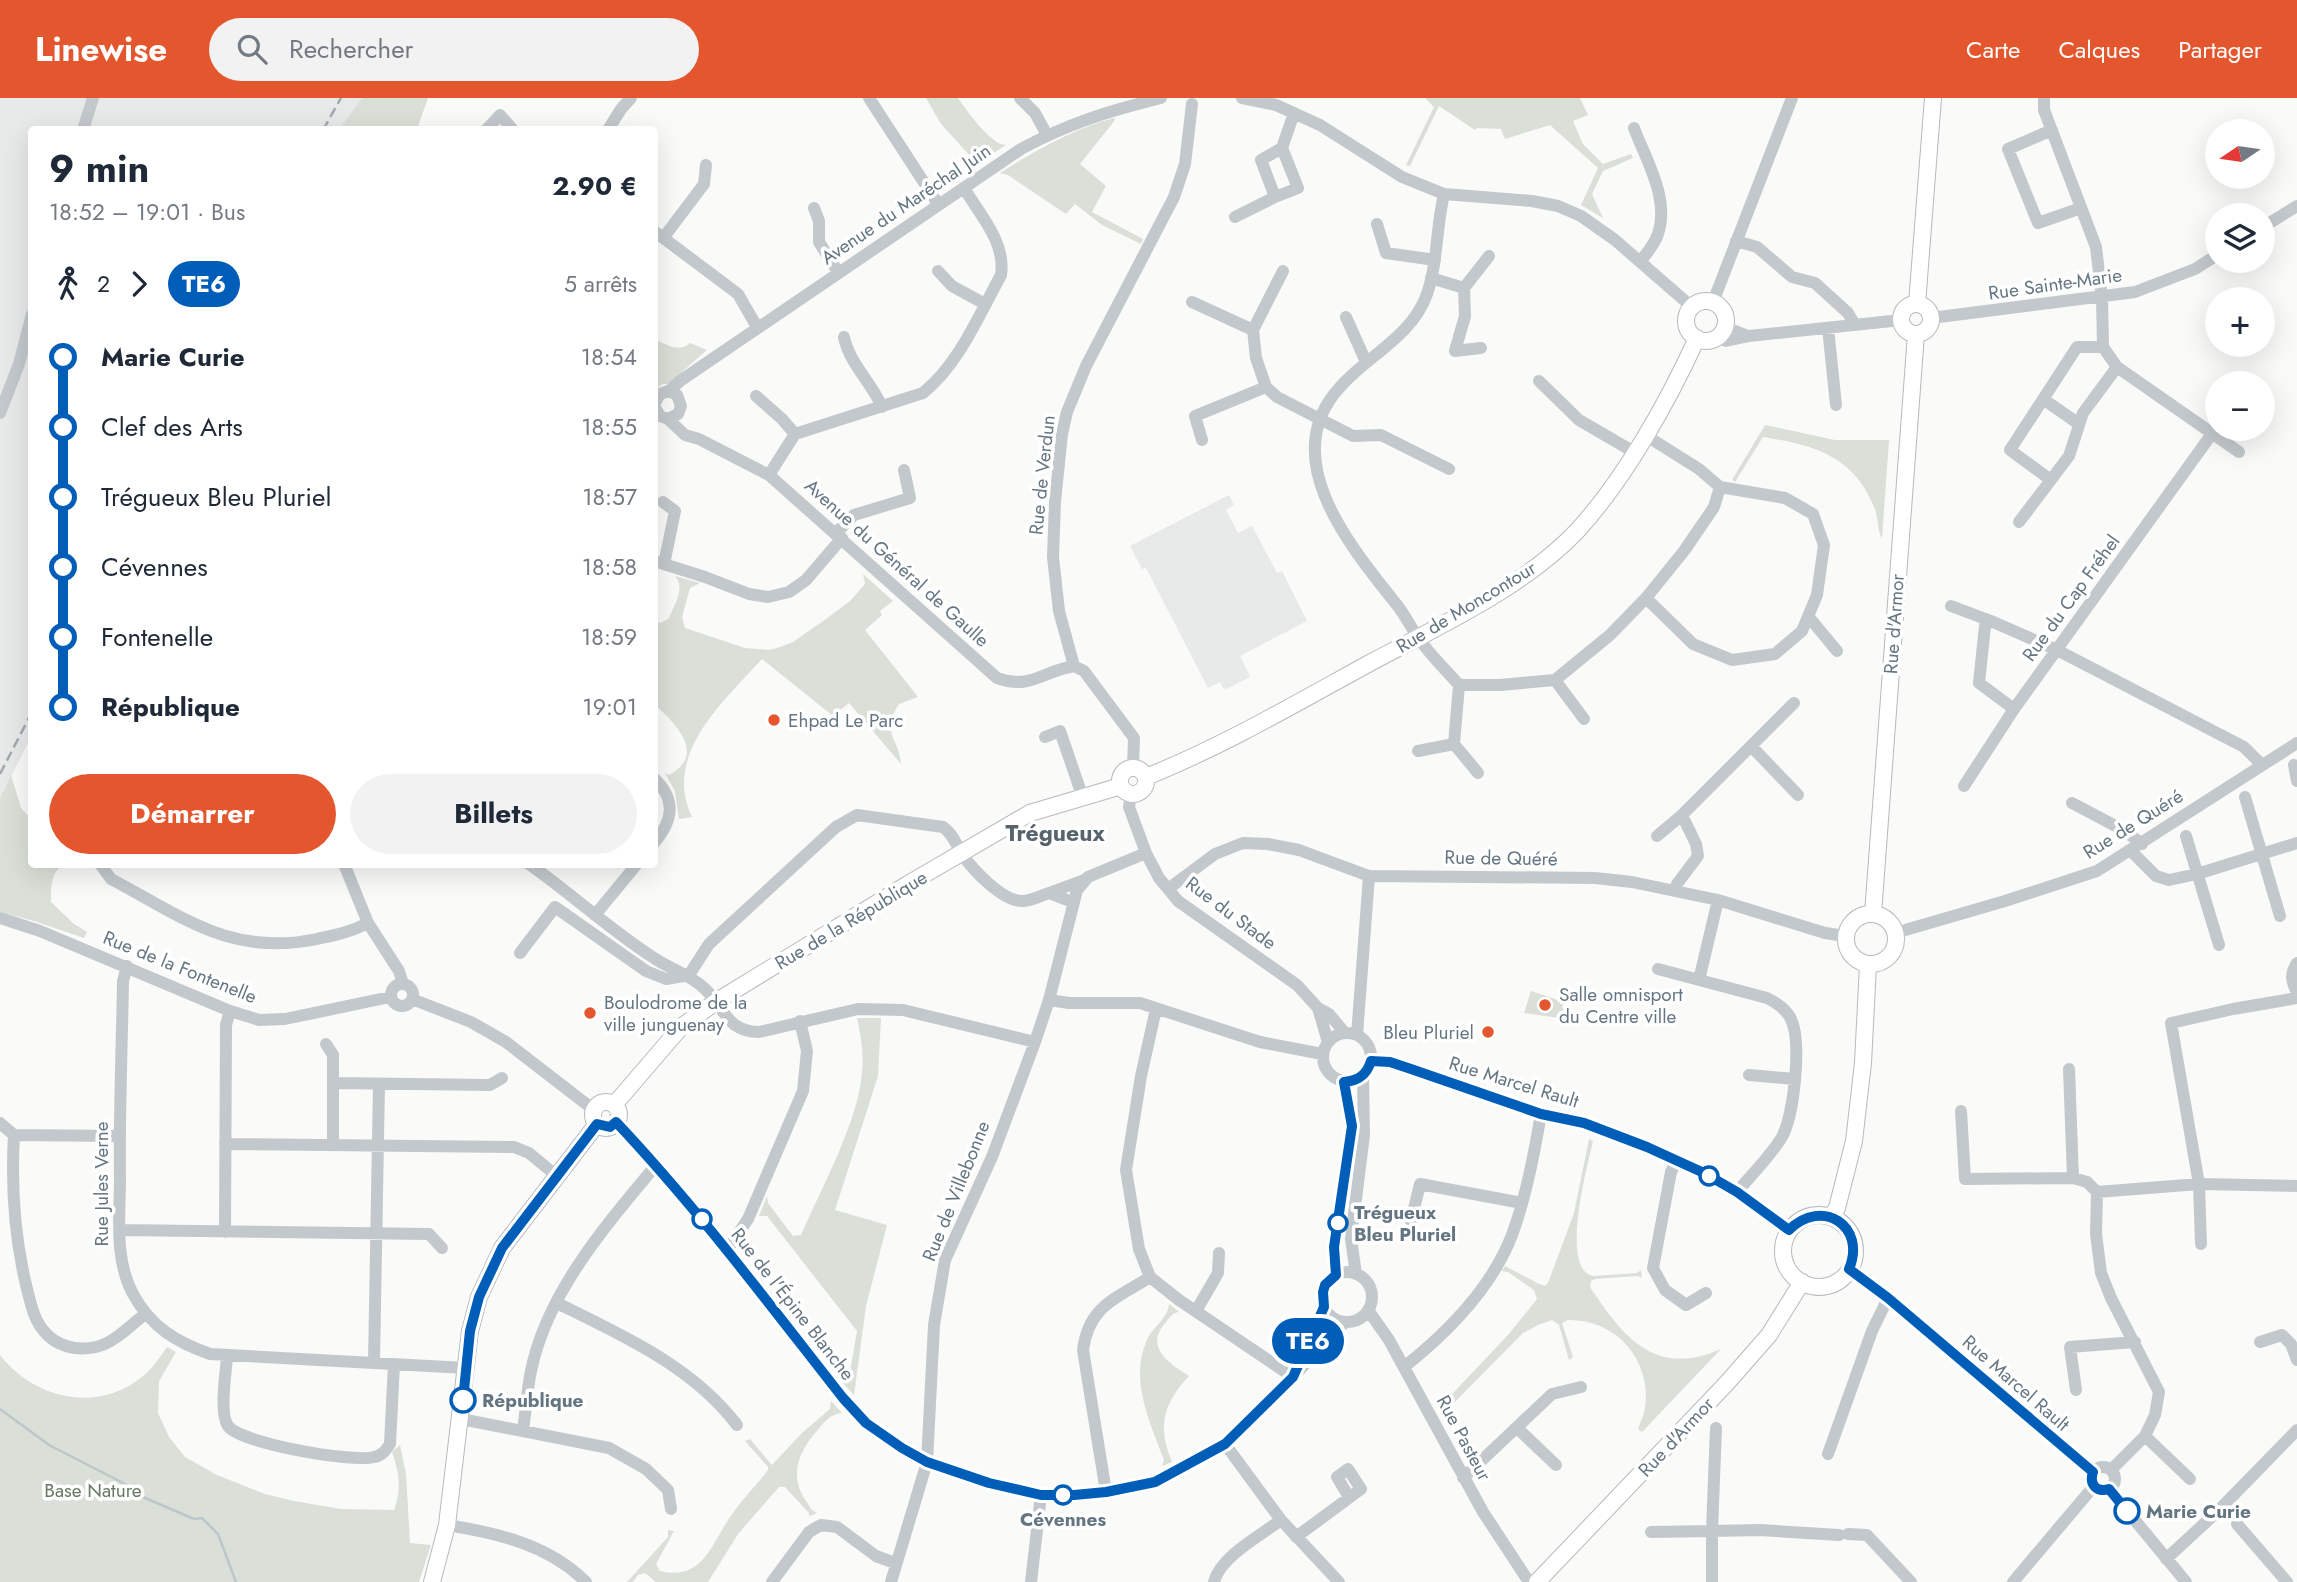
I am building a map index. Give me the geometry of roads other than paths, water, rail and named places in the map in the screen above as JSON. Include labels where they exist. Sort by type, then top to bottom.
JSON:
[{"type":"main road","points":[[1917,304],[1933,98]]},
{"type":"main road","points":[[1701,301],[1713,302],[1722,309],[1726,321],[1721,332],[1704,340],[1697,338],[1689,330],[1687,318],[1692,307],[1701,301]]},
{"type":"main road","points":[[1917,304],[1928,310],[1931,318],[1929,327],[1916,334],[1904,328],[1901,320],[1904,310],[1917,304]]},
{"type":"main road","name":"Rue d'Armor","points":[[1873,914],[1916,334]]},
{"type":"main road","name":"Rue de Moncontour","points":[[1140,772],[1228,740],[1443,625],[1525,575],[1576,531],[1614,484],[1686,364],[1697,338]]},
{"type":"main road","points":[[1140,772],[1143,790],[1126,790],[1120,780],[1123,773],[1140,772]]},
{"type":"main road","name":"Rue de la République","points":[[614,1105],[681,1027],[717,1001],[1030,813],[1083,798],[1126,790]]},
{"type":"main road","points":[[1873,914],[1887,920],[1895,933],[1894,949],[1884,961],[1868,965],[1853,958],[1848,952],[1845,936],[1847,929],[1858,917],[1873,914]]},
{"type":"main road","points":[[1831,1217],[1837,1208],[1854,1141],[1863,1063],[1868,965]]},
{"type":"main road","points":[[432,1582],[447,1525],[470,1331],[479,1297],[502,1248],[558,1177],[603,1102],[614,1105],[618,1111],[616,1122],[610,1127],[596,1117]]},
{"type":"main road","points":[[1808,1216],[1831,1217],[1840,1222],[1852,1239],[1854,1249],[1849,1269],[1842,1277],[1823,1286],[1802,1282],[1792,1275],[1786,1265],[1784,1241],[1789,1230],[1808,1216]]},
{"type":"main road","name":"Rue d'Armor","points":[[1537,1582],[1726,1384],[1769,1335],[1802,1282]]},
{"type":"street","points":[[84,126],[93,98]]},
{"type":"street","points":[[610,126],[621,108],[631,98]]},
{"type":"street","points":[[869,98],[938,204]]},
{"type":"street","points":[[1020,98],[1035,113],[1047,135]]},
{"type":"street","name":"Avenue du Maréchal Juin","points":[[669,391],[757,327],[1021,149],[1098,114],[1135,101],[1161,98]]},
{"type":"street","points":[[1242,98],[1276,105],[1320,125],[1402,177],[1444,194],[1532,201],[1558,206],[1581,216],[1595,224],[1692,307]]},
{"type":"street","points":[[1713,302],[1792,98]]},
{"type":"street","points":[[2044,98],[2044,110],[2096,247],[2102,298],[2103,347],[2117,367],[2205,431]]},
{"type":"street","name":"Rue de Verdun","points":[[1140,772],[1134,738],[1084,671],[1074,666],[1059,611],[1053,557],[1055,502],[1067,412],[1086,366],[1174,197],[1185,163],[1190,100]]},
{"type":"street","points":[[1235,217],[1298,188],[1282,148],[1294,113]]},
{"type":"street","points":[[490,126],[500,115],[510,126]]},
{"type":"street","points":[[1634,128],[1658,189],[1663,210],[1658,235],[1640,262]]},
{"type":"street","points":[[2052,131],[2008,149],[2038,223],[2081,208]]},
{"type":"street","points":[[1275,197],[1261,160],[1282,148]]},
{"type":"street","points":[[706,165],[705,184],[659,234],[738,294],[757,327]]},
{"type":"street","points":[[769,475],[795,434],[923,393],[940,380],[1002,275],[1004,261],[1001,249],[964,188]]},
{"type":"street","points":[[1444,194],[1427,296],[1412,321],[1394,340],[1340,386],[1319,420],[1315,442],[1321,490],[1348,540],[1371,574],[1400,608],[1418,637],[1459,685],[1454,744],[1478,773]]},
{"type":"street","points":[[2275,220],[2297,206]]},
{"type":"street","points":[[814,208],[819,221],[819,242],[838,272]]},
{"type":"street","points":[[1377,224],[1386,253],[1434,260]]},
{"type":"street","points":[[1736,241],[1757,247],[1792,277],[1815,283],[1848,313],[1855,325]]},
{"type":"street","points":[[1481,348],[1455,351],[1465,316],[1464,288],[1489,256]]},
{"type":"street","name":"Rue Sainte-Marie","points":[[1931,318],[2134,292],[2205,263]]},
{"type":"street","points":[[938,271],[952,286],[985,304]]},
{"type":"street","points":[[1283,271],[1253,330],[1256,358],[1266,387],[1277,397],[1353,436],[1381,435],[1449,469]]},
{"type":"street","points":[[1431,278],[1464,288]]},
{"type":"street","points":[[1192,302],[1253,330]]},
{"type":"street","points":[[1346,317],[1366,362]]},
{"type":"street","points":[[1721,332],[1726,341],[1749,336],[1901,320]]},
{"type":"street","points":[[1828,328],[1836,405]]},
{"type":"street","points":[[0,413],[19,364],[28,329]]},
{"type":"street","points":[[844,337],[846,349],[876,393],[882,407]]},
{"type":"street","points":[[2051,480],[2010,450],[2077,347],[2103,347]]},
{"type":"street","points":[[2019,522],[2069,456],[2083,413],[2117,367]]},
{"type":"street","points":[[658,412],[660,416],[671,417],[680,410],[688,375]]},
{"type":"street","points":[[1539,381],[1579,420],[1634,452]]},
{"type":"street","points":[[1202,440],[1195,416],[1266,387]]},
{"type":"street","points":[[658,398],[660,394],[669,391],[677,395],[681,402]]},
{"type":"street","points":[[756,396],[795,434]]},
{"type":"street","points":[[2043,399],[2079,424]]},
{"type":"street","name":"Avenue du Général de Gaulle","points":[[671,417],[685,435],[699,439],[769,475],[997,678],[1008,682],[1027,683],[1074,666]]},
{"type":"street","points":[[1645,435],[1720,487],[1785,498],[1813,514],[1824,545],[1817,594],[1802,631],[1775,654],[1732,660],[1693,644],[1646,598]]},
{"type":"street","name":"Rue du Cap Fréhel","points":[[1964,786],[2014,709],[2207,441]]},
{"type":"street","points":[[2221,441],[2239,452]]},
{"type":"street","points":[[663,502],[675,511],[659,562],[705,576],[749,594],[768,597],[789,592],[806,580],[854,515],[910,498],[904,470]]},
{"type":"street","points":[[1459,685],[1500,685],[1555,680],[1610,635],[1646,598],[1684,551],[1714,507],[1720,487]]},
{"type":"street","points":[[1951,606],[2057,650],[2244,747],[2262,765]]},
{"type":"street","points":[[1808,616],[1837,651]]},
{"type":"street","points":[[1991,621],[1985,626],[1979,683],[2014,709]]},
{"type":"street","points":[[1555,680],[1584,719]]},
{"type":"street","points":[[1657,836],[1682,815],[1794,703]]},
{"type":"street","points":[[1045,737],[1060,731],[1083,798]]},
{"type":"street","name":"Rue de Quéré","points":[[1895,933],[2097,871],[2297,743]]},
{"type":"street","points":[[1418,751],[1454,744]]},
{"type":"street","points":[[1751,746],[1798,795]]},
{"type":"street","points":[[2294,765],[2297,780]]},
{"type":"street","points":[[658,782],[666,791],[670,805],[665,831],[658,839]]},
{"type":"street","name":"Rue du Stade","points":[[1126,790],[1129,807],[1146,853],[1159,878],[1178,901],[1297,985],[1318,1008],[1351,1034]]},
{"type":"street","points":[[2245,797],[2280,916]]},
{"type":"street","points":[[2072,803],[2125,831],[2142,844]]},
{"type":"street","points":[[520,953],[555,907],[646,971],[666,979],[689,975],[709,944],[847,819],[857,815],[943,827],[962,854],[994,888],[1013,900],[1025,901],[1049,893],[1146,853]]},
{"type":"street","points":[[1675,890],[1698,856],[1696,844],[1682,815]]},
{"type":"street","points":[[2186,836],[2219,945]]},
{"type":"street","points":[[2130,850],[2156,876],[2169,880],[2297,843]]},
{"type":"street","name":"Rue de Quéré","points":[[1168,889],[1215,854],[1243,844],[1268,844],[1299,850],[1369,876],[1594,878],[1632,882],[1718,900],[1825,933],[1845,936]]},
{"type":"street","points":[[103,868],[111,879],[215,933],[248,942],[289,945],[343,934],[368,923]]},
{"type":"street","points":[[346,868],[368,923],[399,971],[396,989],[394,1003],[407,1005],[412,999],[411,989],[396,989]]},
{"type":"street","points":[[534,868],[655,960],[689,975],[717,1001],[730,1023],[747,1032],[759,1032],[858,1009],[903,1010],[1035,1042]]},
{"type":"street","points":[[595,915],[634,868]]},
{"type":"street","points":[[1351,1034],[1369,876]]},
{"type":"street","name":"Rue de Villebonne","points":[[891,1582],[927,1462],[934,1325],[945,1259],[992,1157],[1035,1042],[1049,1000],[1072,902],[1084,880]]},
{"type":"street","points":[[1049,893],[1072,902]]},
{"type":"street","points":[[1699,980],[1718,900]]},
{"type":"street","name":"Rue de la Fontenelle","points":[[0,918],[40,930],[230,1011],[258,1020],[285,1018],[396,989]]},
{"type":"street","points":[[2297,963],[2292,971],[2292,982],[2297,992]]},
{"type":"street","name":"Rue Jules Verne","points":[[127,966],[122,981],[119,1248],[131,1292],[145,1314],[178,1342],[210,1354],[466,1368]]},
{"type":"street","points":[[1658,970],[1768,998],[1781,1006],[1790,1017],[1797,1034],[1791,1117],[1782,1138],[1737,1192]]},
{"type":"street","points":[[2202,1244],[2199,1184],[2172,1023],[2297,998]]},
{"type":"street","points":[[412,999],[471,1022],[506,1042],[596,1117]]},
{"type":"street","points":[[1049,1000],[1069,1003],[1140,1003],[1260,1042],[1322,1054]]},
{"type":"street","points":[[1318,1008],[1328,1042],[1322,1054],[1322,1062],[1330,1076],[1344,1082],[1358,1079],[1371,1061],[1368,1046],[1351,1034]]},
{"type":"street","points":[[1156,1009],[1141,1076],[1126,1170],[1139,1250],[1150,1277],[1293,1377],[1324,1307],[1323,1292],[1330,1279],[1349,1272],[1368,1283],[1371,1289],[1371,1304],[1358,1319],[1345,1322],[1333,1317],[1324,1307]]},
{"type":"street","points":[[225,1232],[226,1025],[230,1011]]},
{"type":"street","points":[[727,1250],[753,1209],[803,1091],[807,1051],[800,1021]]},
{"type":"street","points":[[1328,1042],[1351,1034]]},
{"type":"street","points":[[326,1044],[333,1055],[333,1145]]},
{"type":"street","name":"Rue Marcel Rault","points":[[1371,1061],[1390,1062],[1541,1114],[1584,1123],[1677,1160],[1737,1192],[1789,1230]]},
{"type":"street","points":[[2068,1069],[2073,1178]]},
{"type":"street","points":[[1356,1274],[1351,1239],[1364,1135],[1363,1075]]},
{"type":"street","points":[[1749,1075],[1794,1079]]},
{"type":"street","points":[[334,1083],[490,1084],[502,1078]]},
{"type":"street","points":[[1336,1275],[1334,1247],[1352,1126],[1344,1082]]},
{"type":"street","points":[[374,1362],[379,1084]]},
{"type":"street","points":[[1961,1111],[1965,1179],[2073,1178],[2087,1182],[2097,1192],[2096,1234],[2101,1273],[2159,1392],[2155,1415],[2145,1436],[2111,1470]]},
{"type":"street","points":[[1404,1367],[1455,1320],[1497,1265],[1511,1236],[1522,1203],[1541,1114]]},
{"type":"street","name":"Rue de l'Épine Blanche","points":[[616,1122],[657,1164],[843,1398],[866,1423],[927,1462],[989,1483],[1041,1495],[1106,1492],[1155,1482],[1225,1444],[1345,1322]]},
{"type":"street","points":[[0,1123],[14,1135],[120,1136]]},
{"type":"street","points":[[14,1135],[12,1202],[17,1248],[33,1312],[43,1331],[61,1345],[76,1349],[99,1346],[145,1314]]},
{"type":"street","points":[[225,1144],[514,1147],[529,1153],[558,1177]]},
{"type":"street","points":[[1677,1160],[1671,1172],[1653,1268],[1665,1290],[1686,1305],[1706,1293]]},
{"type":"street","points":[[523,1430],[531,1370],[543,1331],[557,1303],[577,1268],[657,1164]]},
{"type":"street","points":[[1411,1221],[1420,1184],[1522,1203]]},
{"type":"street","points":[[2097,1192],[2199,1184],[2297,1186]]},
{"type":"street","points":[[120,1230],[429,1234],[442,1248]]},
{"type":"street","points":[[1196,1311],[1218,1273],[1219,1253]]},
{"type":"street","name":"Rue Marcel Rault","points":[[1849,1269],[1888,1298],[2093,1472]]},
{"type":"street","points":[[1106,1492],[1083,1350],[1086,1334],[1098,1310],[1150,1277]]},
{"type":"street","points":[[1828,1454],[1872,1331],[1888,1298]]},
{"type":"street","points":[[557,1303],[639,1343],[675,1366],[724,1408],[737,1424]]},
{"type":"street","name":"Rue Pasteur","points":[[1368,1310],[1389,1340],[1463,1478],[1529,1582]]},
{"type":"street","points":[[2260,1342],[2282,1335],[2291,1343],[2297,1360]]},
{"type":"street","points":[[2076,1390],[2070,1347],[2135,1342]]},
{"type":"street","points":[[227,1356],[223,1416],[235,1433],[286,1449],[345,1457],[374,1458],[390,1444],[394,1364]]},
{"type":"street","points":[[1463,1478],[1552,1394],[1581,1387]]},
{"type":"street","points":[[461,1419],[609,1448],[646,1469],[668,1490],[671,1509]]},
{"type":"street","points":[[1517,1428],[1556,1465]]},
{"type":"street","points":[[1712,1582],[1716,1428]]},
{"type":"street","points":[[2166,1559],[2297,1430]]},
{"type":"street","points":[[2145,1436],[2190,1479]]},
{"type":"street","points":[[1225,1444],[1281,1520],[1339,1582]]},
{"type":"street","points":[[2103,1467],[2111,1470],[2115,1480],[2109,1489],[2101,1490],[2094,1486],[2091,1479],[2093,1472],[2103,1467]]},
{"type":"street","points":[[2013,1582],[2094,1486]]},
{"type":"street","points":[[2109,1489],[2186,1582]]},
{"type":"street","points":[[1031,1582],[1041,1495]]},
{"type":"street","points":[[1296,1537],[1349,1497]]},
{"type":"street","points":[[1214,1582],[1216,1573],[1224,1562],[1281,1520]]},
{"type":"street","points":[[2237,1524],[2287,1582]]},
{"type":"street","points":[[447,1525],[536,1546],[571,1567],[586,1582]]},
{"type":"street","points":[[772,1582],[809,1532],[821,1525],[837,1527],[876,1556],[895,1563]]},
{"type":"street","points":[[1651,1532],[1760,1530],[1867,1535],[1911,1582]]},
{"type":"waterway","points":[[0,1409],[49,1445],[127,1485],[136,1494],[194,1519],[202,1518],[218,1534],[236,1582]]},
{"type":"railway","points":[[325,126],[341,98]]},
{"type":"railway","points":[[0,774],[28,720]]},
{"type":"place","name":"Ehpad Le Parc","points":[[774,720]]},
{"type":"place","name":"Salle omnisport du Centre ville","points":[[1545,1005]]},
{"type":"place","name":"Boulodrome de la ville junguenay","points":[[590,1013]]},
{"type":"place","name":"Bleu Pluriel","points":[[1488,1032]]},
{"type":"place","name":"Trégueux Bleu Pluriel","points":[[1338,1223]]},
{"type":"place","name":"République","points":[[463,1400]]},
{"type":"place","name":"Cévennes","points":[[1063,1495]]},
{"type":"place","name":"Marie Curie","points":[[2127,1511]]},
{"type":"district","name":"Trégueux","points":[[1055,833]]},
{"type":"park label","name":"Base Nature","points":[[93,1490]]}]
